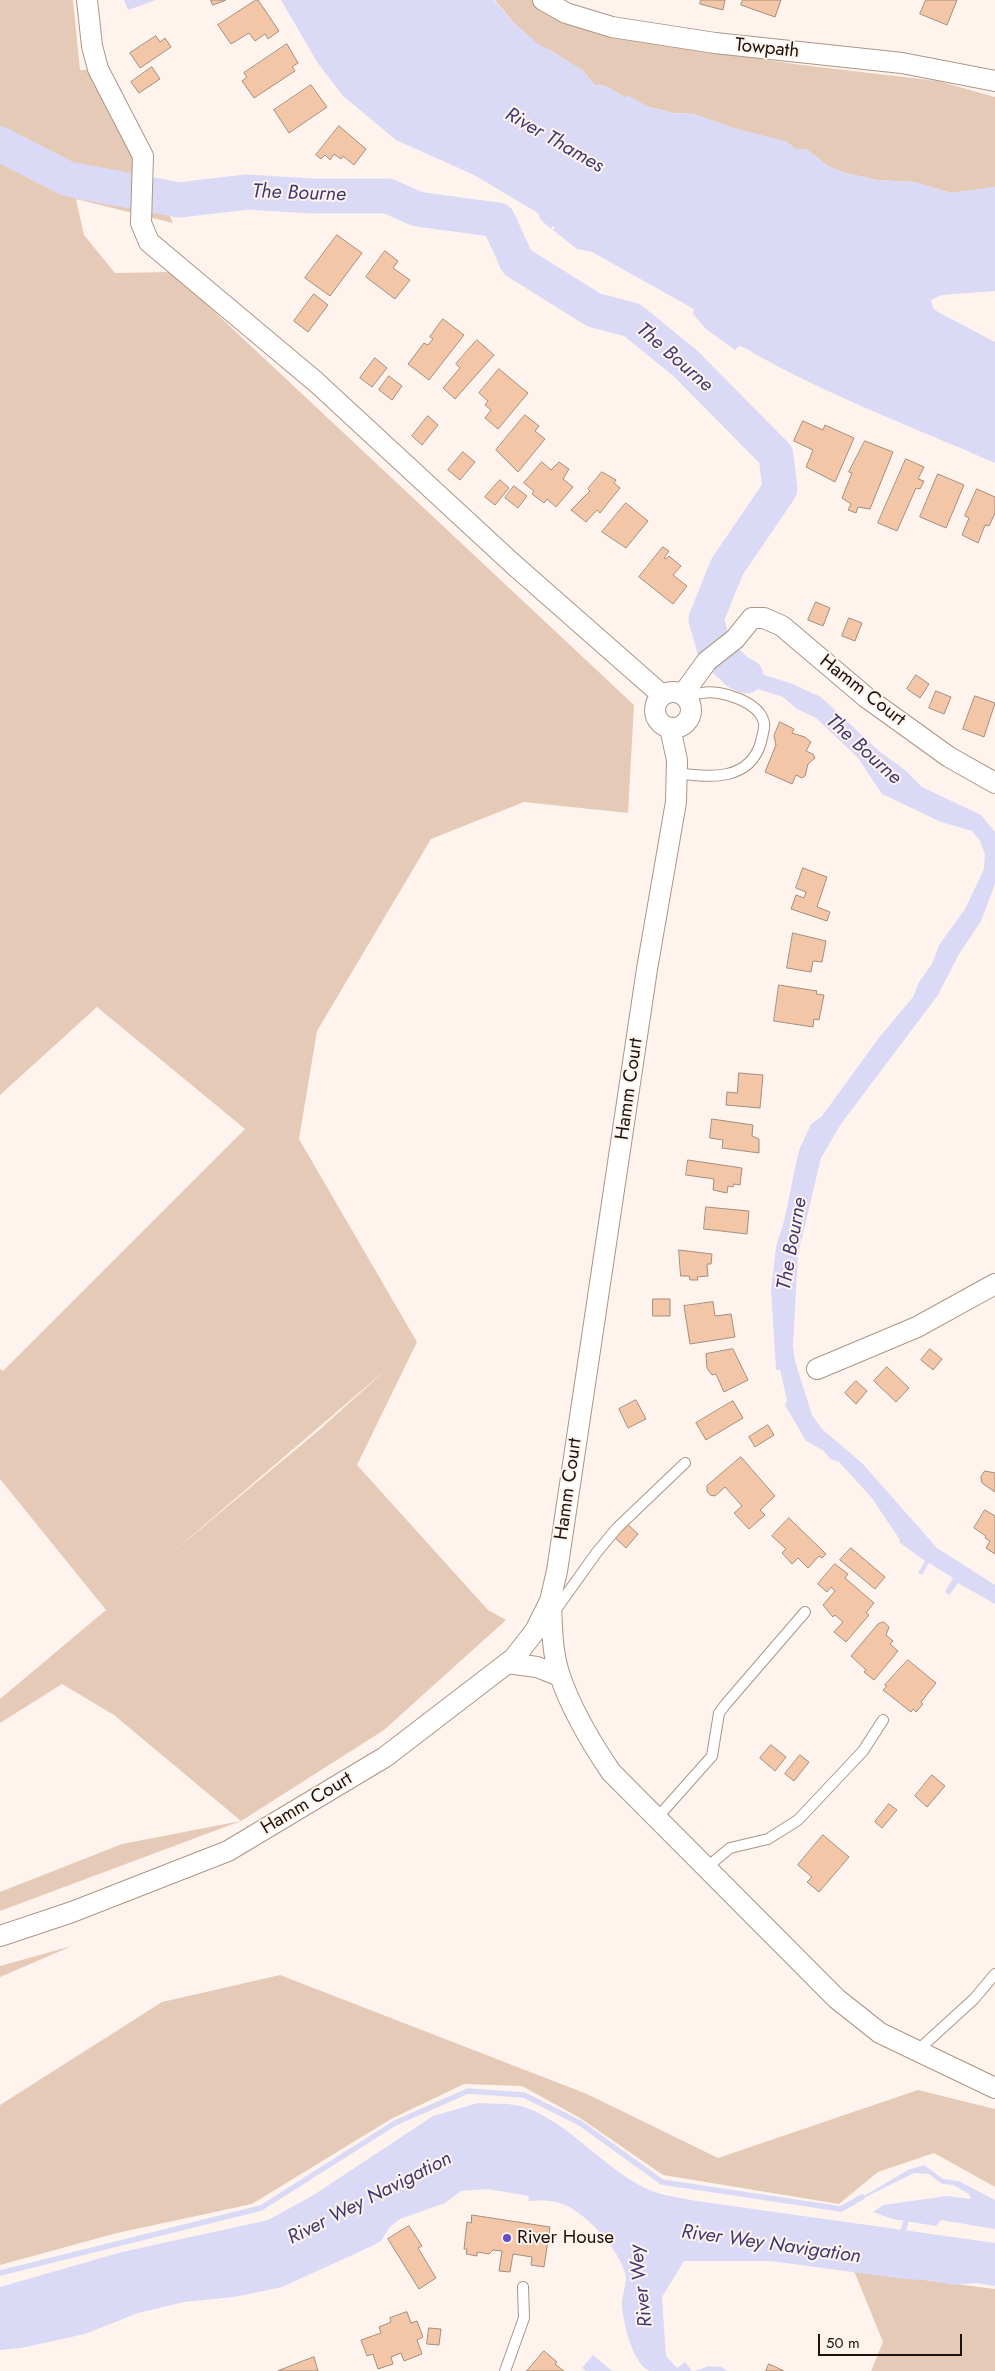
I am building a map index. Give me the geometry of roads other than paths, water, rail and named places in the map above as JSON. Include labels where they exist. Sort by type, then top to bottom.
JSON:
[{"type":"street","points":[[87,0],[92,46],[98,69],[142,156],[141,223],[149,242],[316,382],[513,564],[662,695]]},
{"type":"street","name":"Towpath","points":[[543,0],[566,13],[612,27],[715,43],[902,63],[995,81]]},
{"type":"street","name":"Hamm Court","points":[[685,696],[707,661],[735,639],[752,618],[764,618],[782,626],[867,698],[949,757],[995,783]]},
{"type":"street","points":[[676,691],[685,696],[692,710],[688,722],[676,728],[663,726],[655,714],[658,700],[662,695],[676,691]]},
{"type":"street","name":"Hamm Court","points":[[0,1936],[72,1912],[228,1851],[385,1757],[507,1663],[551,1609],[647,969],[676,802],[678,760],[670,728]]},
{"type":"street","points":[[817,1369],[917,1327],[995,1284]]},
{"type":"street","points":[[551,1609],[552,1640],[560,1676],[595,1748],[611,1772],[837,1999],[880,2033],[916,2052],[995,2088]]},
{"type":"street","points":[[507,1663],[537,1667],[560,1676]]},
{"type":"lane","points":[[677,773],[715,776],[743,768],[751,763],[757,754],[763,734],[764,723],[749,705],[720,694],[702,692],[685,696]]},
{"type":"lane","points":[[551,1609],[617,1528],[685,1463]]},
{"type":"lane","points":[[657,1818],[712,1756],[720,1714],[725,1705],[805,1612]]},
{"type":"lane","points":[[706,1868],[730,1848],[768,1838],[798,1820],[863,1751],[883,1720]]},
{"type":"lane","points":[[916,2052],[974,1999],[995,1974]]},
{"type":"lane","points":[[506,2371],[524,2318],[523,2287]]},
{"type":"water","points":[[124,0],[156,0],[128,10]]},
{"type":"water","name":"River Thames","points":[[281,0],[494,0],[513,22],[538,44],[583,71],[595,85],[606,86],[625,97],[627,95],[649,107],[674,113],[694,114],[733,128],[787,142],[796,149],[806,149],[828,166],[845,173],[877,180],[914,182],[951,193],[995,187],[995,291],[942,295],[931,300],[933,308],[938,312],[995,342],[995,463],[806,381],[745,348],[739,346],[735,350],[706,329],[693,314],[694,309],[592,252],[577,249],[553,230],[555,227],[553,226],[551,229],[540,219],[538,213],[474,175],[396,140],[343,96],[317,62]]},
{"type":"water","points":[[725,648],[733,658],[755,672],[790,683],[821,697],[880,752],[905,770],[922,787],[981,815],[995,832],[995,884],[981,921],[959,954],[938,995],[841,1124],[821,1158],[798,1254],[793,1346],[795,1361],[812,1415],[822,1429],[862,1463],[937,1548],[995,1585],[995,1604],[958,1583],[949,1595],[945,1592],[953,1578],[929,1563],[922,1575],[918,1573],[925,1561],[899,1542],[900,1540],[871,1497],[839,1462],[830,1459],[824,1451],[806,1441],[785,1405],[787,1400],[780,1370],[776,1370],[771,1290],[776,1247],[784,1221],[799,1150],[811,1124],[822,1116],[878,1039],[913,997],[919,982],[932,964],[939,945],[965,909],[984,869],[985,855],[980,841],[972,831],[941,822],[882,794],[858,758],[816,718],[797,709],[783,697],[754,688],[721,668],[713,657]]},
{"type":"water","points":[[478,2103],[516,2105],[534,2111],[552,2120],[634,2182],[662,2194],[697,2201],[995,2243],[995,2286],[976,2283],[954,2285],[928,2280],[904,2279],[771,2261],[684,2261],[662,2297],[666,2356],[677,2368],[685,2362],[692,2371],[650,2371],[638,2361],[626,2331],[622,2299],[626,2280],[625,2273],[616,2254],[595,2227],[578,2213],[560,2203],[528,2201],[529,2196],[487,2189],[461,2191],[445,2203],[400,2219],[390,2227],[381,2241],[282,2287],[234,2297],[184,2302],[138,2313],[85,2334],[21,2348],[0,2350],[0,2287],[122,2252],[268,2220],[312,2196],[433,2116]]},
{"type":"water","points":[[924,2165],[943,2179],[959,2181],[995,2200],[995,2229],[941,2220],[936,2226],[893,2219],[873,2212],[883,2205],[947,2196],[971,2199],[969,2194],[953,2185],[942,2184],[929,2174],[914,2173],[864,2198],[862,2197],[908,2170]]},
{"type":"water","points":[[593,2355],[612,2371],[586,2371],[582,2368]]},
{"type":"water","points":[[709,2366],[722,2367],[727,2371],[695,2371]]},
{"type":"waterway","name":"The Bourne","points":[[0,144],[68,179],[179,200],[247,192],[312,196],[388,196],[417,209],[498,220],[517,262],[594,310],[632,320],[685,363],[776,455],[780,489],[727,567],[706,619],[715,651],[739,673],[746,676]]},
{"type":"waterway","points":[[0,2273],[261,2208],[395,2123],[468,2091],[524,2095],[580,2123],[662,2182],[841,2209],[862,2197]]},
{"type":"waterway","points":[[902,2235],[908,2215]]},
{"type":"place","name":"River House","points":[[507,2238]]},
{"type":"water label","name":"River Wey Navigation","points":[[370,2199]]},
{"type":"water label","name":"River Wey Navigation","points":[[771,2245]]},
{"type":"water label","name":"River Wey","points":[[642,2286]]}]
